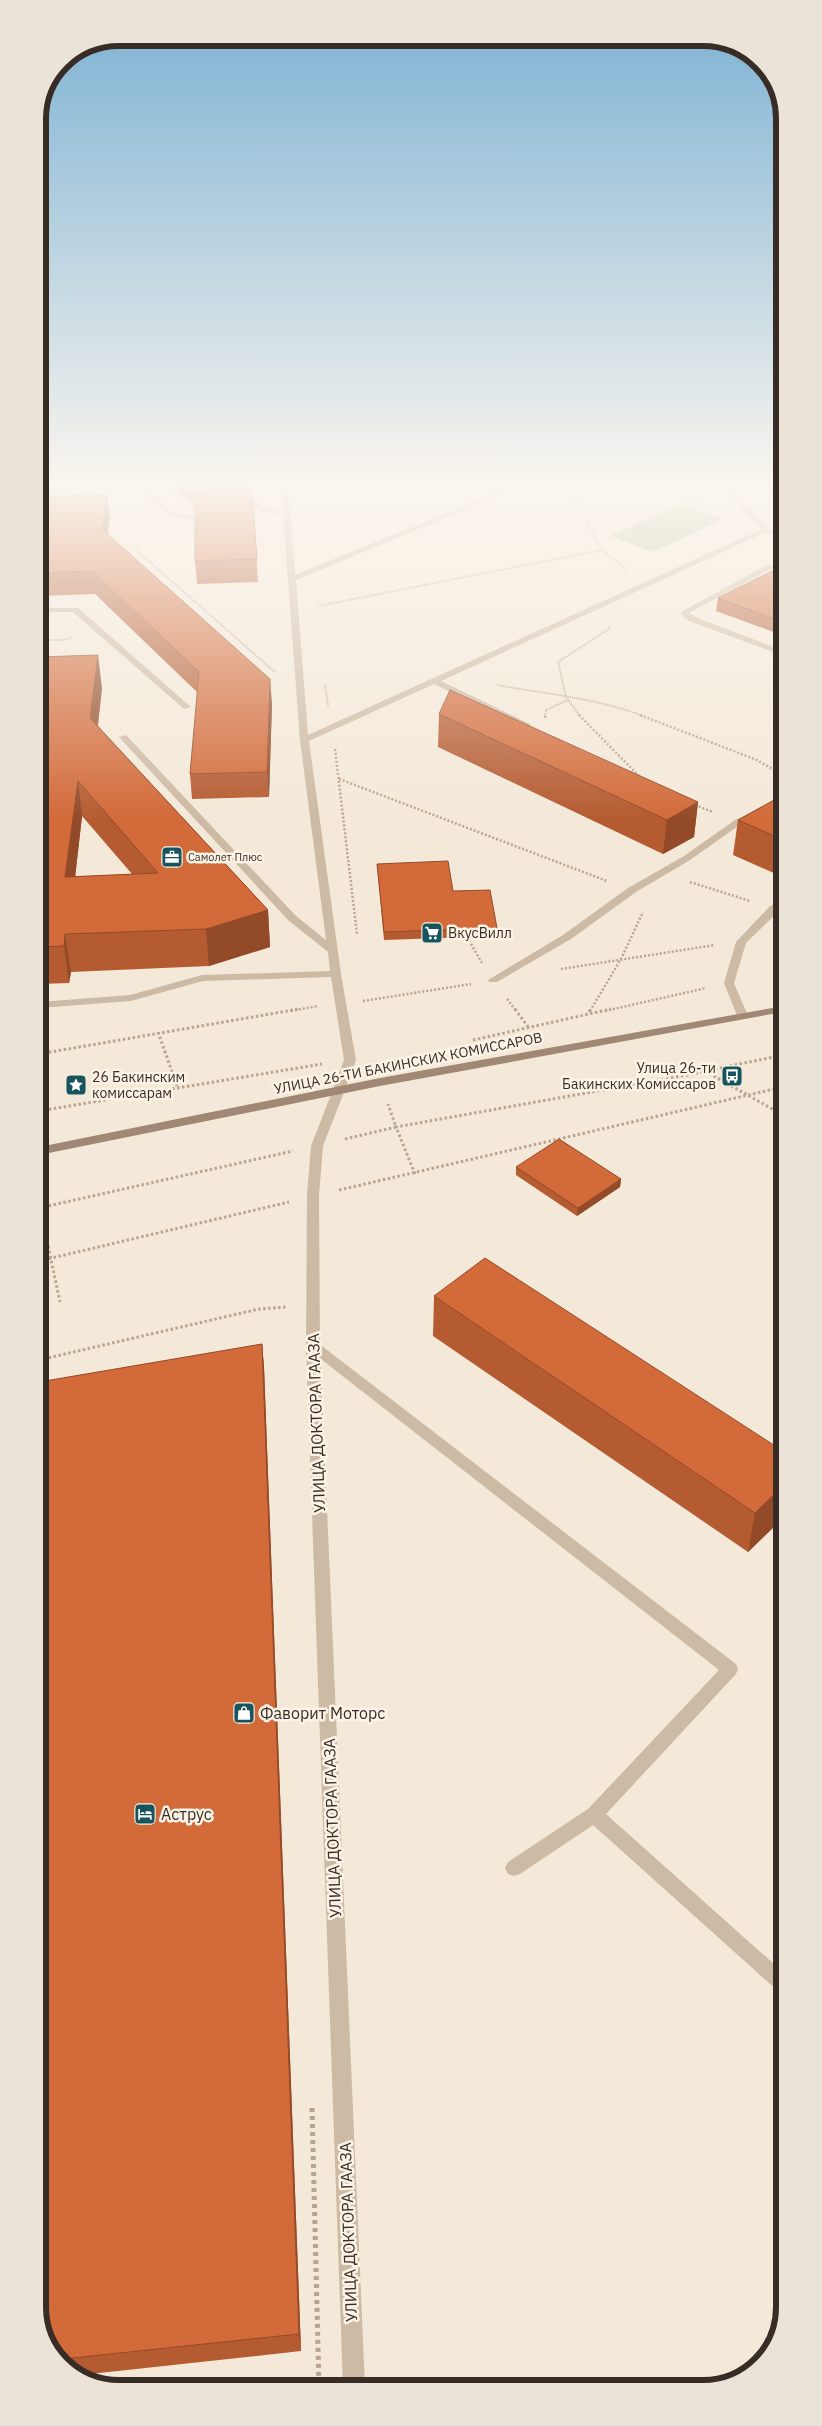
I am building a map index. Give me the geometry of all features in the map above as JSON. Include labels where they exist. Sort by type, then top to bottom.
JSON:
[{"type":"main road","name":"УЛИЦА 26-ТИ БАКИНСКИХ КОМИССАРОВ","points":[[46,1150],[380,1082],[776,1009]]},
{"type":"street","points":[[293,593],[304,740],[336,974],[350,1060]]},
{"type":"street","points":[[304,740],[627,593]]},
{"type":"street","points":[[720,593],[685,612],[688,617],[776,651]]},
{"type":"street","points":[[46,610],[75,610],[187,706]]},
{"type":"street","points":[[435,680],[543,733]]},
{"type":"street","points":[[123,737],[292,918],[333,951]]},
{"type":"street","points":[[493,980],[567,937],[632,890],[738,822],[776,805]]},
{"type":"street","points":[[742,1016],[729,983],[741,942],[776,908]]},
{"type":"street","points":[[46,1004],[131,998],[202,978],[336,974]]},
{"type":"street","name":"УЛИЦА ДОКТОРА ГААЗА","points":[[350,1060],[317,1146],[313,1196],[313,1346],[354,2380]]},
{"type":"street","points":[[313,1346],[730,1669],[594,1814],[514,1868]]},
{"type":"street","points":[[594,1814],[776,1978]]},
{"type":"path","points":[[185,593],[301,695]]},
{"type":"path","points":[[314,607],[384,593]]},
{"type":"path","points":[[616,598],[609,629],[558,662],[567,698],[572,708],[642,779]]},
{"type":"path","points":[[46,640],[64,640],[96,628]]},
{"type":"path","points":[[496,685],[567,698],[584,698],[628,710],[757,760],[776,771]]},
{"type":"path","points":[[543,733],[546,710],[567,698]]},
{"type":"path","points":[[339,779],[632,890]]},
{"type":"path","points":[[694,804],[738,822]]},
{"type":"path","points":[[589,1013],[621,959],[661,872],[776,905]]},
{"type":"path","points":[[557,969],[741,942]]},
{"type":"path","points":[[46,1053],[341,1002],[366,1001],[493,980]]},
{"type":"path","points":[[472,1040],[729,983]]},
{"type":"path","points":[[158,1032],[177,1086]]},
{"type":"path","points":[[415,1174],[396,1127],[776,1056]]},
{"type":"path","points":[[46,1110],[177,1086],[350,1060]]},
{"type":"path","points":[[705,1071],[776,1110]]},
{"type":"path","points":[[46,1259],[776,1089]]},
{"type":"path","points":[[46,1238],[60,1302]]},
{"type":"path","points":[[46,1358],[259,1309],[289,1306],[289,1316]]},
{"type":"path","points":[[311,2100],[319,2380]]},
{"type":"building","points":[[116,593],[174,593],[270,679],[267,772],[190,774],[199,672]]},
{"type":"building","points":[[728,593],[776,593],[776,620],[718,598]]},
{"type":"building","points":[[98,655],[90,718],[268,910],[206,929],[65,934],[64,946],[46,947],[46,657]],"holes":[[[78,781],[158,873],[65,877]]]},
{"type":"building","points":[[450,690],[698,802],[667,820],[439,714]]},
{"type":"building","points":[[776,799],[776,837],[738,820]]},
{"type":"building","points":[[448,861],[453,891],[490,890],[497,928],[384,932],[377,864]]},
{"type":"building","points":[[559,1139],[621,1179],[578,1208],[516,1167]]},
{"type":"building","points":[[485,1258],[776,1446],[776,1493],[755,1513],[434,1296]]},
{"type":"building","points":[[262,1344],[299,2334],[72,2358],[72,2362],[59,2347],[49,2326],[46,2307],[46,1381]]},
{"type":"place","name":"Самолет Плюс","points":[[172,857]]},
{"type":"place","name":"ВкусВилл","points":[[432,933]]},
{"type":"place","name":"Улица 26-ти Бакинских Комиссаров","points":[[732,1076]]},
{"type":"place","name":"26 Бакинским комиссарам","points":[[76,1085]]},
{"type":"place","name":"Фаворит Моторс","points":[[244,1713]]},
{"type":"place","name":"Аструс","points":[[145,1814]]}]
